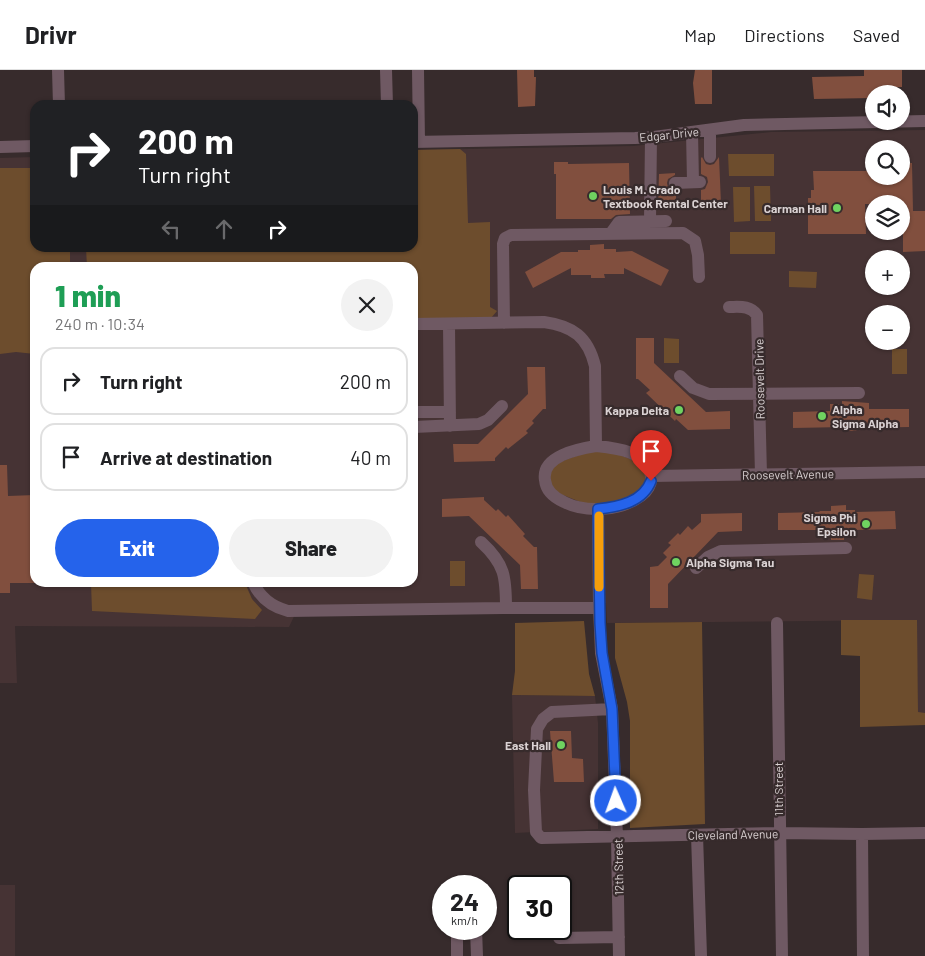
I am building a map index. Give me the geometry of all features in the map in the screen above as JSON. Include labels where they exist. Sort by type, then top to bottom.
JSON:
[{"type":"street","points":[[58,70],[58,100]]},
{"type":"street","points":[[386,70],[387,100]]},
{"type":"street","points":[[417,100],[418,70]]},
{"type":"street","name":"Edgar Drive","points":[[418,142],[651,137],[744,125],[925,122]]},
{"type":"street","points":[[710,130],[710,157]]},
{"type":"street","points":[[675,183],[697,182],[692,132]]},
{"type":"street","points":[[650,222],[651,137]]},
{"type":"street","points":[[0,147],[30,146]]},
{"type":"street","points":[[611,233],[619,222],[666,221]]},
{"type":"street","points":[[504,323],[503,244],[505,238],[511,235],[683,233],[695,241],[699,277]]},
{"type":"street","name":"Roosevelt Drive","points":[[728,308],[747,308],[754,310],[757,315],[761,474]]},
{"type":"street","points":[[418,324],[544,322],[558,324],[579,334],[592,355],[595,366],[596,446]]},
{"type":"street","points":[[449,324],[450,426]]},
{"type":"street","points":[[680,376],[693,388],[708,394],[859,393]]},
{"type":"street","points":[[418,427],[479,424],[488,420],[502,406]]},
{"type":"street","points":[[418,412],[450,412]]},
{"type":"street","points":[[596,446],[613,448],[634,454],[645,462],[651,476],[648,489],[642,496],[614,508],[598,509],[568,504],[559,499],[550,492],[544,478],[546,468],[559,457],[579,449],[596,446]]},
{"type":"street","name":"Roosevelt Avenue","points":[[651,476],[925,472]]},
{"type":"street","name":"12th Street","points":[[598,509],[599,608],[602,653],[612,709],[619,956]]},
{"type":"street","points":[[481,542],[494,554],[501,565],[506,608]]},
{"type":"street","points":[[696,568],[708,557],[721,551],[846,548]]},
{"type":"street","points":[[256,587],[259,594],[268,602],[288,611],[599,608]]},
{"type":"street","name":"11th Street","points":[[777,623],[782,956]]},
{"type":"street","name":"Cleveland Avenue","points":[[612,709],[552,712],[543,719],[537,729],[534,790],[536,832],[541,838],[779,833],[925,833]]},
{"type":"street","points":[[862,834],[863,956]]},
{"type":"street","points":[[697,835],[701,956]]},
{"type":"street","points":[[572,938],[619,937]]},
{"type":"street","points":[[457,940],[458,956]]},
{"type":"street","points":[[476,940],[477,956]]},
{"type":"shaded area","points":[[925,130],[925,713],[918,713],[916,620],[607,623],[606,603],[299,606],[289,627],[15,626],[17,683],[0,683],[0,158],[30,157],[30,252],[418,252],[418,150],[633,146],[771,132]]},
{"type":"shaded area","points":[[460,149],[466,154],[468,223],[490,222],[490,307],[497,311],[491,318],[418,319],[418,262],[87,262],[86,252],[418,252],[418,150]]},
{"type":"shaded area","points":[[728,154],[774,154],[774,176],[729,176]]},
{"type":"shaded area","points":[[0,168],[30,168],[30,252],[70,252],[70,262],[30,262],[30,353],[16,352],[0,354]]},
{"type":"shaded area","points":[[754,186],[770,186],[771,221],[755,221]]},
{"type":"shaded area","points":[[733,187],[750,187],[750,221],[734,222]]},
{"type":"shaded area","points":[[730,232],[775,232],[775,254],[730,254]]},
{"type":"shaded area","points":[[789,271],[817,272],[816,288],[789,287]]},
{"type":"shaded area","points":[[664,338],[679,339],[679,363],[664,363]]},
{"type":"shaded area","points":[[892,350],[907,350],[907,374],[892,374]]},
{"type":"shaded area","points":[[587,452],[612,452],[638,462],[646,472],[645,488],[623,501],[588,505],[553,491],[549,474],[557,463]]},
{"type":"shaded area","points":[[450,561],[465,561],[465,586],[450,586]]},
{"type":"shaded area","points":[[859,574],[874,575],[872,600],[857,598]]},
{"type":"shaded area","points":[[91,587],[247,587],[252,599],[262,610],[255,619],[92,611]]},
{"type":"shaded area","points":[[841,620],[917,620],[918,712],[925,713],[925,725],[860,727],[860,656],[841,655]]},
{"type":"shaded area","points":[[584,621],[589,674],[595,696],[512,695],[515,671],[515,623]]},
{"type":"shaded area","points":[[702,622],[705,824],[630,828],[630,721],[615,658],[615,623]]},
{"type":"shaded area","points":[[512,695],[595,696],[598,723],[598,829],[515,833]]},
{"type":"shaded area","points":[[0,885],[15,885],[15,956],[0,956]]},
{"type":"building","points":[[517,70],[534,70],[534,77],[536,77],[535,106],[518,107]]},
{"type":"building","points":[[695,70],[712,70],[712,104],[695,104],[693,83]]},
{"type":"building","points":[[864,70],[902,70],[902,85],[865,85],[865,98],[814,99],[812,77],[864,76]]},
{"type":"building","points":[[702,157],[706,164],[710,165],[714,164],[719,157],[721,204],[701,205],[701,190],[705,189],[708,182],[707,177],[701,174]]},
{"type":"building","name":"Louis M. Grado Textbook Rental Center","points":[[554,162],[568,162],[568,164],[629,163],[630,214],[616,215],[611,219],[556,219],[556,174],[554,174]]},
{"type":"building","name":"Carman Hall","points":[[910,163],[912,163],[913,211],[925,211],[925,251],[903,250],[903,240],[910,240],[910,195],[865,195],[865,234],[808,234],[808,198],[811,198],[811,190],[814,190],[813,171],[865,171],[865,185],[910,185]]},
{"type":"building","points":[[675,173],[675,175],[668,179],[667,183],[668,188],[676,191],[676,205],[658,206],[659,174]]},
{"type":"building","points":[[604,244],[604,249],[616,249],[616,252],[632,251],[669,270],[661,286],[624,268],[624,274],[604,274],[605,278],[591,278],[591,275],[571,275],[571,268],[533,288],[525,272],[561,252],[590,250],[590,245]]},
{"type":"building","points":[[636,338],[654,338],[654,363],[706,412],[730,411],[730,429],[688,430],[676,419],[675,421],[646,393],[650,390],[636,379]]},
{"type":"building","points":[[527,367],[545,367],[546,409],[543,409],[532,421],[534,423],[526,431],[528,433],[508,449],[506,447],[495,458],[495,461],[454,462],[453,444],[478,444],[528,394]]},
{"type":"building","points":[[842,401],[869,403],[869,409],[909,409],[909,427],[858,428],[858,430],[851,431],[845,431],[845,427],[793,428],[793,412],[830,411],[830,404],[842,404]]},
{"type":"building","points":[[0,465],[7,465],[8,496],[30,495],[30,583],[10,583],[10,593],[0,593]]},
{"type":"building","points":[[484,497],[484,500],[496,511],[498,509],[506,517],[508,515],[525,534],[523,536],[534,547],[537,547],[538,589],[521,589],[520,565],[469,516],[442,517],[442,499]]},
{"type":"building","points":[[846,505],[846,510],[855,510],[855,512],[895,511],[896,529],[855,530],[856,536],[844,536],[844,540],[831,540],[831,536],[819,536],[819,530],[778,530],[778,513],[831,511],[831,506]]},
{"type":"building","name":"Alpha Sigma Tau","points":[[742,513],[742,531],[718,532],[668,584],[668,608],[650,608],[650,567],[658,566],[667,557],[663,553],[671,545],[668,543],[678,533],[680,535],[688,526],[692,530],[701,522],[701,514]]},
{"type":"building","name":"East Hall","points":[[550,731],[571,731],[572,758],[583,759],[584,782],[554,782]]},
{"type":"slow traffic","points":[[599,516],[599,587]]},
{"type":"place","name":"Louis M. Grado Textbook Rental Center","points":[[593,196]]},
{"type":"place","name":"Carman Hall","points":[[837,208]]},
{"type":"place","name":"Kappa Delta","points":[[679,410]]},
{"type":"place","name":"Alpha Sigma Alpha","points":[[822,416]]},
{"type":"place","name":"Sigma Phi Epsilon","points":[[866,524]]},
{"type":"place","name":"Alpha Sigma Tau","points":[[676,562]]},
{"type":"place","name":"East Hall","points":[[561,745]]},
{"type":"route","points":[[616,801],[612,709],[602,653],[599,608],[598,509],[614,508],[642,496],[648,489],[651,481]]}]
